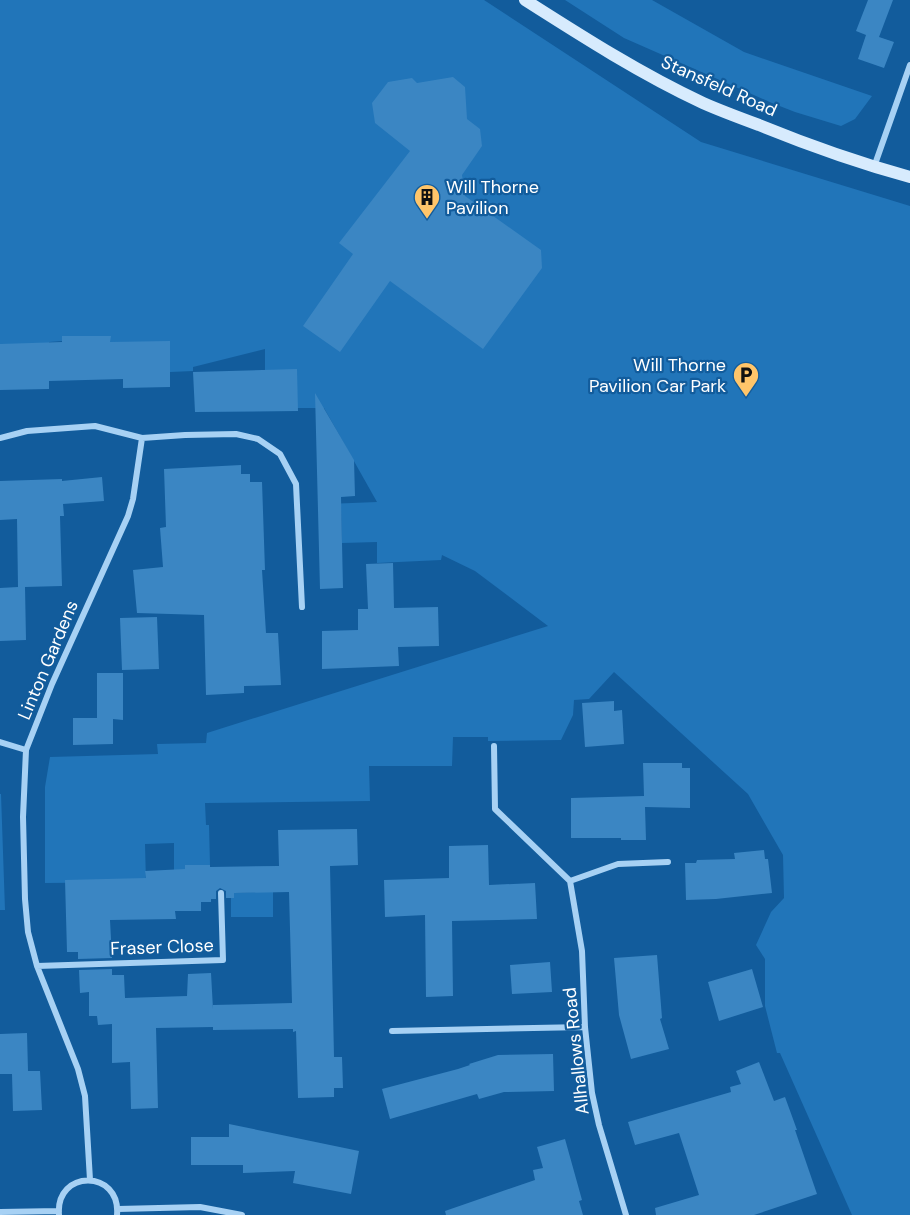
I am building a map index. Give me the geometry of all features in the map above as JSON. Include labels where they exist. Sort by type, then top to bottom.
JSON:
[{"type":"street","name":"Stansfeld Road","points":[[525,0],[587,40],[705,104],[788,137],[910,177]]},
{"type":"street","points":[[874,167],[910,65]]},
{"type":"street","points":[[0,438],[27,431],[95,426],[142,438],[236,434],[258,439],[280,454],[296,484],[302,607]]},
{"type":"street","name":"Linton Gardens","points":[[90,1180],[84,1096],[78,1069],[37,966],[28,932],[23,817],[26,750],[52,684],[128,516],[134,499],[142,438]]},
{"type":"street","points":[[0,742],[26,750]]},
{"type":"street","points":[[494,746],[495,809],[570,881],[618,864],[668,862]]},
{"type":"street","name":"Allhallows Road","points":[[570,881],[582,951],[585,1026],[594,1104],[626,1215]]},
{"type":"street","name":"Fraser Close","points":[[37,966],[223,960],[220,893]]},
{"type":"street","points":[[392,1031],[585,1026]]},
{"type":"street","points":[[0,1212],[59,1213],[61,1198],[65,1191],[82,1180],[90,1180],[107,1187],[115,1197],[118,1212],[200,1208],[242,1215]]},
{"type":"shaded area","points":[[0,0],[484,0],[701,142],[910,206],[910,1215],[852,1215],[780,1053],[777,1053],[765,1006],[765,959],[756,945],[771,912],[784,898],[783,855],[748,794],[614,672],[589,699],[574,700],[573,715],[561,740],[488,741],[488,737],[453,737],[452,766],[369,766],[370,801],[205,803],[206,825],[209,825],[210,865],[185,865],[185,883],[174,870],[174,843],[145,844],[146,882],[45,883],[45,787],[50,757],[158,754],[157,744],[206,743],[207,733],[548,626],[475,571],[442,555],[441,560],[377,563],[377,542],[342,543],[341,507],[327,504],[377,502],[324,408],[297,408],[285,370],[265,370],[265,349],[193,367],[193,371],[170,372],[170,342],[110,342],[110,336],[63,336],[62,341],[0,350]]},
{"type":"shaded area","points":[[565,0],[652,0],[744,52],[872,96],[855,119],[841,126],[795,112],[624,38]]},
{"type":"shaded area","points":[[1,794],[5,910],[0,910]]},
{"type":"shaded area","points":[[273,867],[273,917],[231,917],[231,898],[234,893],[257,892]]},
{"type":"building","points":[[868,0],[893,0],[879,37],[894,42],[884,68],[858,59],[866,35],[856,31]]},
{"type":"building","name":"Will Thorne Pavilion","points":[[453,77],[465,87],[467,119],[480,129],[482,146],[462,175],[465,196],[541,250],[542,268],[483,349],[390,281],[340,352],[303,326],[353,254],[339,243],[410,151],[375,123],[372,103],[388,82],[412,78],[417,83]]},
{"type":"building","points":[[62,336],[111,336],[110,342],[170,341],[170,387],[123,388],[123,379],[49,381],[49,389],[0,390],[0,344],[62,342]]},
{"type":"building","points":[[297,369],[298,411],[195,412],[193,372]]},
{"type":"building","points":[[315,393],[354,460],[355,496],[341,497],[343,588],[320,589]]},
{"type":"building","points":[[241,465],[241,474],[250,474],[250,482],[262,482],[265,570],[262,570],[266,633],[278,633],[281,685],[244,686],[244,693],[206,695],[204,615],[137,613],[133,570],[163,567],[160,528],[166,527],[164,469]]},
{"type":"building","points":[[102,477],[104,501],[63,504],[64,516],[60,516],[62,586],[25,587],[26,640],[0,641],[0,588],[18,587],[17,519],[0,520],[0,481],[62,479],[62,481]]},
{"type":"building","points":[[393,563],[394,608],[438,607],[439,646],[398,647],[399,666],[322,669],[322,631],[358,630],[358,609],[368,609],[366,564]]},
{"type":"building","points":[[157,617],[159,669],[122,670],[120,618]]},
{"type":"building","points":[[97,673],[123,673],[123,720],[113,719],[113,744],[73,745],[73,718],[97,718]]},
{"type":"building","points":[[614,701],[614,711],[622,710],[624,744],[585,747],[582,703]]},
{"type":"building","points":[[643,763],[682,763],[682,768],[690,768],[690,808],[645,807],[646,840],[571,838],[571,798],[644,796]]},
{"type":"building","points":[[357,829],[358,865],[330,866],[334,1057],[342,1057],[343,1088],[334,1088],[334,1097],[298,1098],[296,1031],[293,1032],[293,1029],[156,1028],[158,1108],[131,1109],[130,1062],[112,1063],[112,1024],[98,1025],[97,1016],[89,1016],[89,992],[80,993],[79,970],[112,969],[112,975],[124,975],[125,998],[187,996],[188,974],[211,973],[213,1009],[213,1005],[292,1003],[289,892],[234,893],[234,898],[226,898],[226,891],[220,888],[216,891],[216,899],[211,899],[211,902],[201,902],[201,911],[175,911],[176,919],[110,920],[112,958],[78,959],[78,952],[67,952],[65,880],[146,878],[145,871],[185,869],[185,865],[279,866],[278,830]]},
{"type":"building","points":[[488,845],[489,885],[535,883],[537,919],[452,921],[453,996],[426,997],[425,915],[385,917],[384,880],[449,878],[449,846]]},
{"type":"building","points":[[764,850],[765,859],[768,859],[772,893],[686,900],[685,863],[696,863],[697,860],[735,859],[734,853]]},
{"type":"building","points":[[657,955],[662,1018],[660,1019],[669,1049],[631,1059],[619,1015],[614,958]]},
{"type":"building","points":[[550,962],[552,992],[512,994],[510,965]]},
{"type":"building","points":[[752,969],[763,1007],[719,1021],[708,982]]},
{"type":"building","points":[[27,1033],[28,1071],[40,1071],[42,1110],[13,1111],[12,1074],[0,1074],[0,1034]]},
{"type":"building","points":[[553,1054],[554,1091],[504,1092],[479,1099],[477,1094],[390,1119],[382,1089],[458,1069],[498,1055]]},
{"type":"building","points":[[759,1062],[774,1101],[785,1097],[817,1194],[754,1215],[656,1215],[655,1208],[699,1195],[679,1133],[635,1145],[628,1122],[731,1092],[730,1087],[741,1084],[736,1071]]},
{"type":"building","points":[[229,1124],[359,1151],[351,1194],[293,1183],[295,1171],[243,1173],[243,1165],[191,1165],[191,1137],[229,1137]]},
{"type":"building","points":[[565,1139],[582,1200],[579,1201],[583,1215],[446,1215],[445,1211],[535,1180],[533,1170],[543,1168],[537,1147]]},
{"type":"place","name":"Will Thorne Pavilion","points":[[427,220]]},
{"type":"place","name":"Will Thorne Pavilion Car Park","points":[[746,398]]}]
